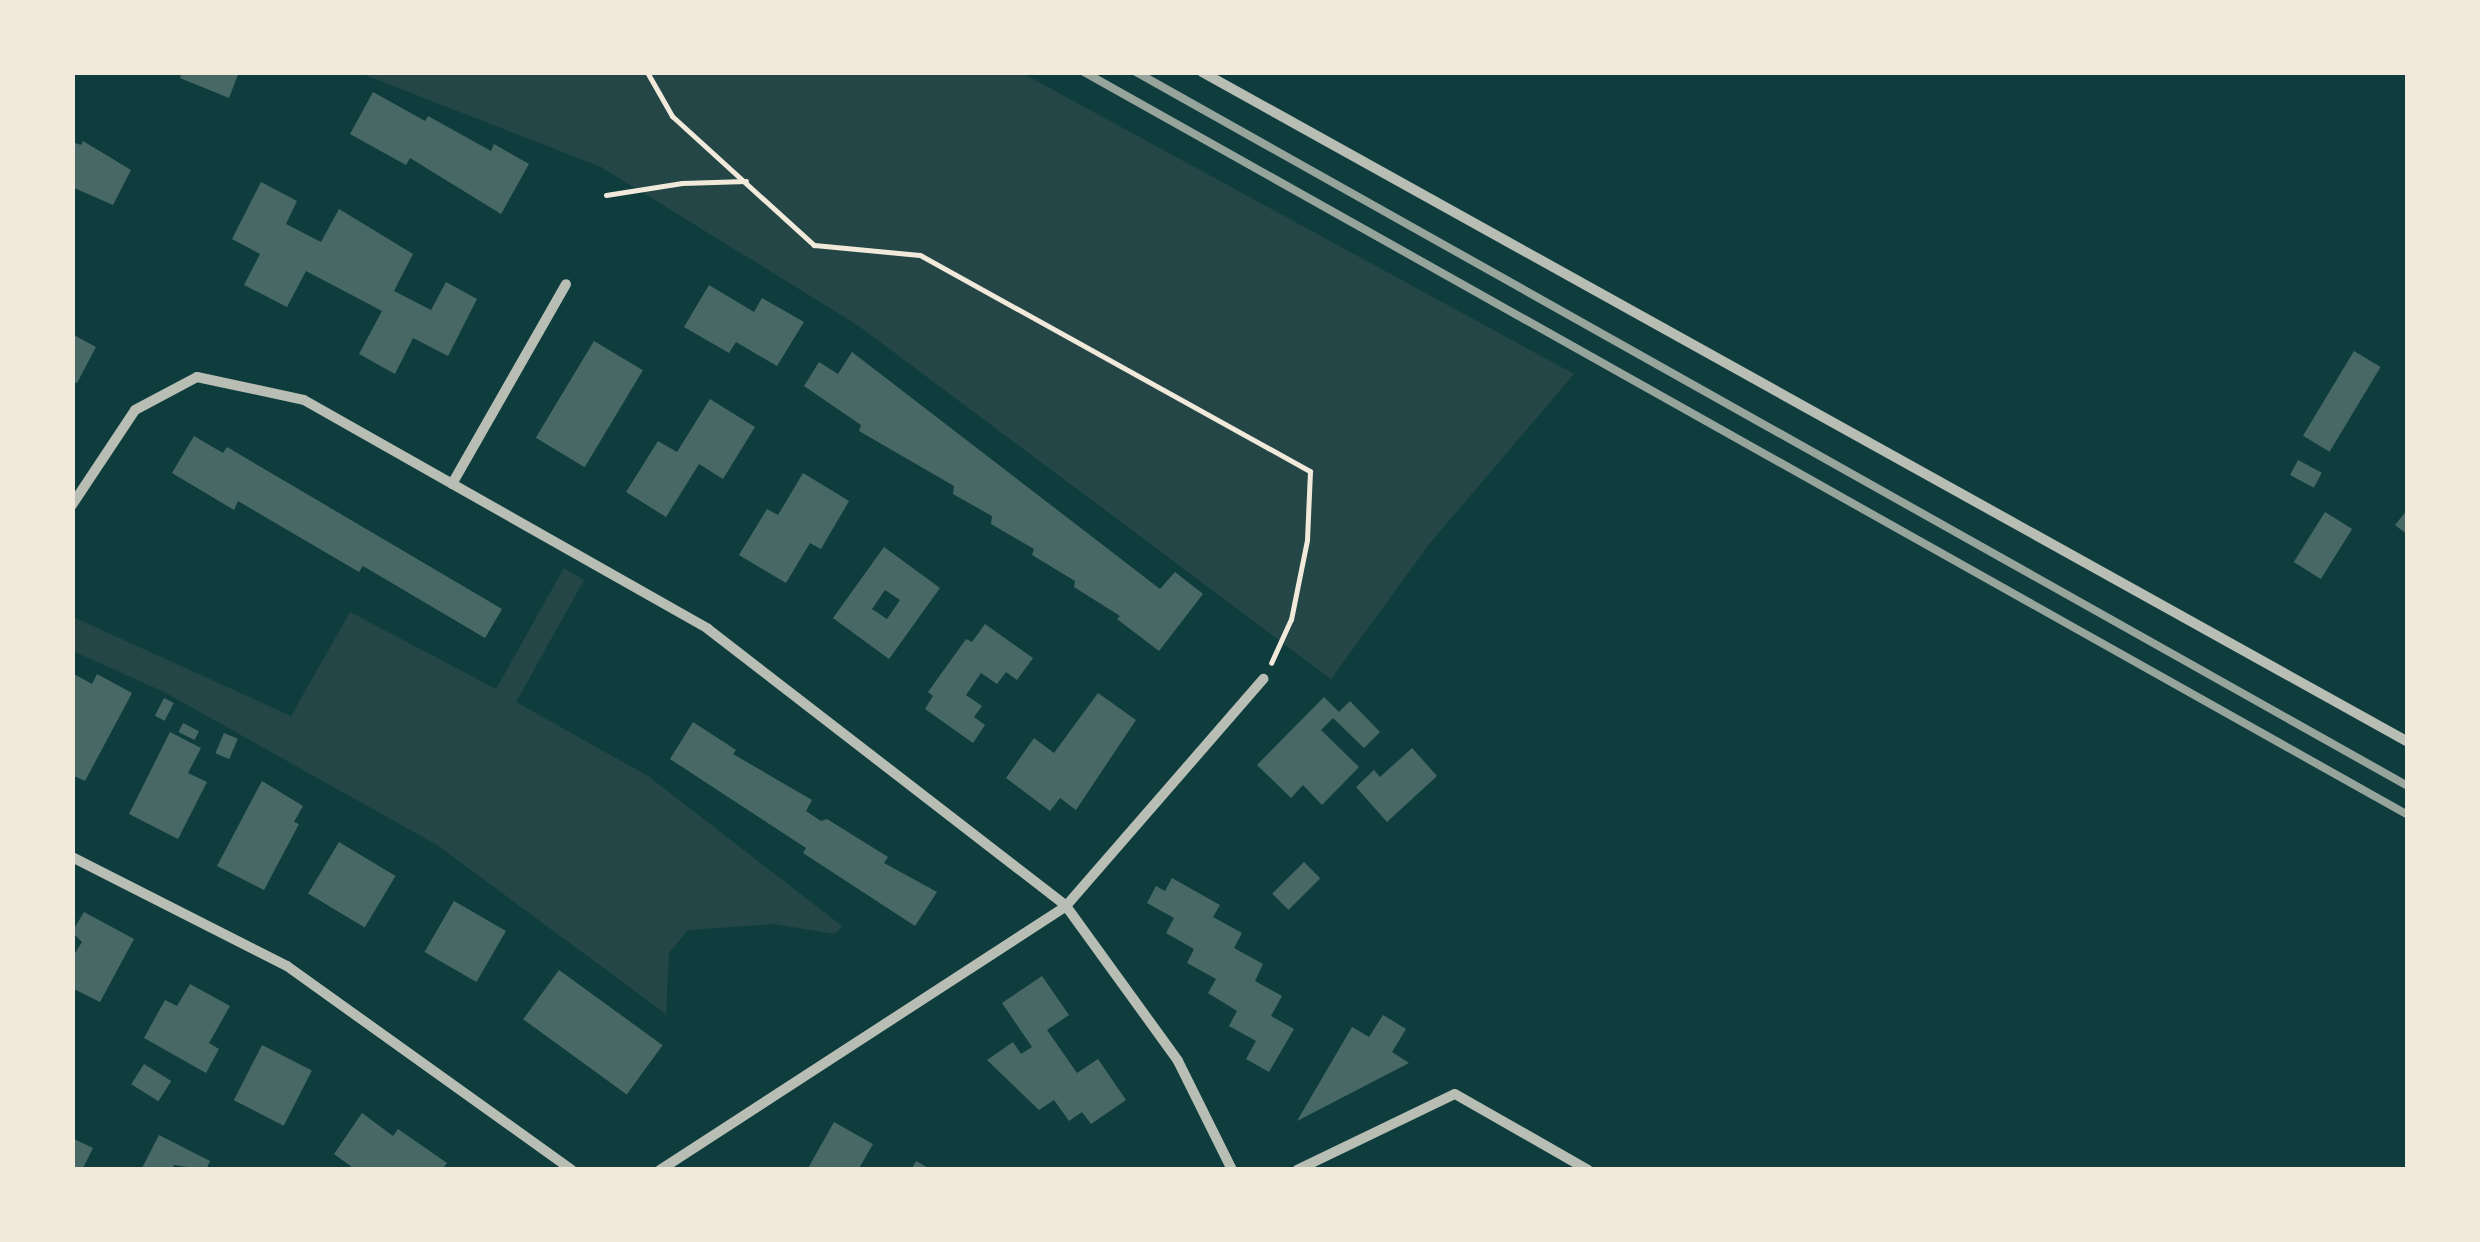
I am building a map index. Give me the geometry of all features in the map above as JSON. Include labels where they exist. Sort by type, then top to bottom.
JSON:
[{"type":"street","points":[[1202,72],[2408,742]]},
{"type":"street","points":[[452,484],[566,284]]},
{"type":"street","points":[[72,505],[136,410],[197,377],[304,400],[708,629],[1066,906],[1178,1061],[1228,1168]]},
{"type":"street","points":[[72,477],[85,482]]},
{"type":"street","points":[[660,1170],[1066,906],[1263,680]]},
{"type":"street","points":[[72,857],[287,966],[572,1170]]},
{"type":"street","points":[[1297,1170],[1455,1094],[1588,1170]]},
{"type":"path","points":[[647,72],[672,116],[814,245],[920,254],[1310,472],[1307,540],[1290,619],[1263,680]]},
{"type":"path","points":[[606,194],[682,183],[746,181]]},
{"type":"shaded area","points":[[360,73],[1022,73],[1574,374],[1430,543],[1331,679],[856,324],[601,167]]},
{"type":"shaded area","points":[[564,568],[584,580],[516,702],[648,776],[842,926],[835,934],[773,924],[688,930],[669,953],[666,1014],[437,845],[164,692],[73,651],[73,617],[291,716],[350,612],[496,689]]},
{"type":"building","points":[[182,72],[239,72],[229,98],[180,78]]},
{"type":"building","points":[[373,92],[425,121],[428,116],[491,151],[494,144],[529,164],[501,214],[410,158],[406,165],[350,134]]},
{"type":"building","points":[[83,141],[131,170],[113,205],[72,187],[72,142],[81,145]]},
{"type":"building","points":[[261,182],[297,201],[286,224],[321,242],[339,209],[413,254],[394,291],[431,310],[446,282],[477,299],[448,356],[413,338],[395,374],[359,354],[382,311],[306,271],[287,307],[244,285],[260,254],[232,239]]},
{"type":"building","points":[[709,285],[754,312],[762,298],[804,322],[777,366],[736,342],[729,353],[684,327]]},
{"type":"building","points":[[72,334],[96,347],[77,383],[72,381]]},
{"type":"building","points":[[594,341],[643,370],[585,467],[536,438]]},
{"type":"building","points":[[2354,351],[2381,367],[2330,452],[2303,436]]},
{"type":"building","points":[[852,352],[1160,589],[1175,572],[1203,594],[1159,651],[1117,619],[1120,616],[1074,587],[1075,581],[1032,555],[1034,549],[991,524],[992,516],[953,494],[954,486],[859,431],[861,425],[804,386],[819,362],[838,374]]},
{"type":"building","points":[[710,399],[755,427],[723,479],[699,464],[666,517],[626,492],[658,441],[677,452]]},
{"type":"building","points":[[194,436],[223,453],[227,447],[502,609],[485,638],[363,566],[359,572],[238,501],[234,510],[172,473]]},
{"type":"building","points":[[2298,460],[2322,473],[2314,488],[2290,475]]},
{"type":"building","points":[[803,473],[849,501],[821,549],[810,543],[786,583],[739,555],[767,509],[778,515]]},
{"type":"building","points":[[2408,509],[2408,535],[2395,525]]},
{"type":"building","points":[[2325,512],[2352,529],[2321,579],[2294,562]]},
{"type":"building","points":[[884,547],[940,588],[889,659],[833,618]],"holes":[[[885,590],[900,600],[887,619],[872,609]]]},
{"type":"building","points":[[985,624],[1033,658],[1017,680],[1006,672],[997,684],[981,673],[966,695],[982,706],[974,717],[985,725],[973,743],[925,709],[933,696],[928,692],[966,639],[972,642]]},
{"type":"building","points":[[72,673],[92,684],[97,674],[132,693],[85,781],[72,775]]},
{"type":"building","points":[[1098,693],[1136,720],[1076,810],[1060,798],[1050,811],[1006,778],[1034,738],[1054,753]]},
{"type":"building","points":[[1324,697],[1339,712],[1350,701],[1380,732],[1364,748],[1333,718],[1321,730],[1359,767],[1322,805],[1303,785],[1291,798],[1257,765]]},
{"type":"building","points":[[164,698],[174,703],[165,721],[155,716]]},
{"type":"building","points":[[693,722],[736,750],[733,754],[812,800],[806,811],[821,821],[827,819],[888,857],[884,863],[937,892],[915,926],[803,853],[806,848],[670,759]]},
{"type":"building","points":[[183,723],[199,731],[194,740],[178,732]]},
{"type":"building","points":[[170,732],[201,748],[188,773],[207,782],[178,839],[129,814]]},
{"type":"building","points":[[224,733],[238,739],[229,759],[215,753]]},
{"type":"building","points":[[1412,748],[1437,776],[1387,822],[1356,787],[1374,770],[1380,777]]},
{"type":"building","points":[[262,781],[303,806],[294,822],[299,824],[264,890],[217,866]]},
{"type":"building","points":[[339,842],[396,876],[365,927],[308,893]]},
{"type":"building","points":[[1304,862],[1320,878],[1288,910],[1272,894]]},
{"type":"building","points":[[1172,878],[1220,905],[1213,917],[1242,933],[1234,948],[1263,964],[1255,981],[1282,996],[1271,1016],[1294,1029],[1269,1072],[1246,1059],[1256,1041],[1229,1026],[1237,1011],[1208,993],[1216,979],[1187,963],[1194,949],[1166,933],[1174,918],[1147,903],[1156,886],[1165,891]]},
{"type":"building","points":[[454,901],[506,931],[476,982],[424,952]]},
{"type":"building","points":[[84,912],[134,939],[100,1002],[72,988],[72,958],[82,942],[72,932]]},
{"type":"building","points":[[559,970],[663,1045],[627,1095],[523,1019]]},
{"type":"building","points":[[1042,976],[1069,1015],[1047,1030],[1077,1073],[1098,1059],[1126,1100],[1091,1124],[1082,1112],[1069,1121],[1054,1100],[1039,1110],[987,1060],[1013,1042],[1021,1054],[1032,1047],[1002,1003]]},
{"type":"building","points":[[190,984],[230,1006],[209,1043],[219,1049],[206,1073],[144,1038],[165,1000],[177,1006]]},
{"type":"building","points":[[1383,1015],[1406,1029],[1392,1052],[1409,1063],[1297,1121],[1352,1027],[1369,1037]]},
{"type":"building","points":[[262,1045],[312,1070],[284,1126],[234,1100]]},
{"type":"building","points":[[144,1064],[171,1081],[158,1101],[131,1084]]},
{"type":"building","points":[[362,1113],[393,1136],[398,1129],[447,1163],[442,1170],[356,1170],[334,1154]]},
{"type":"building","points":[[834,1122],[873,1144],[858,1170],[807,1170]]},
{"type":"building","points":[[159,1135],[210,1161],[206,1170],[174,1165],[172,1170],[141,1170]]},
{"type":"building","points":[[72,1138],[93,1148],[82,1170],[72,1170]]},
{"type":"building","points":[[916,1161],[932,1170],[911,1170]]},
{"type":"railway","points":[[1084,72],[2408,815]]},
{"type":"railway","points":[[1136,72],[2408,786]]}]
